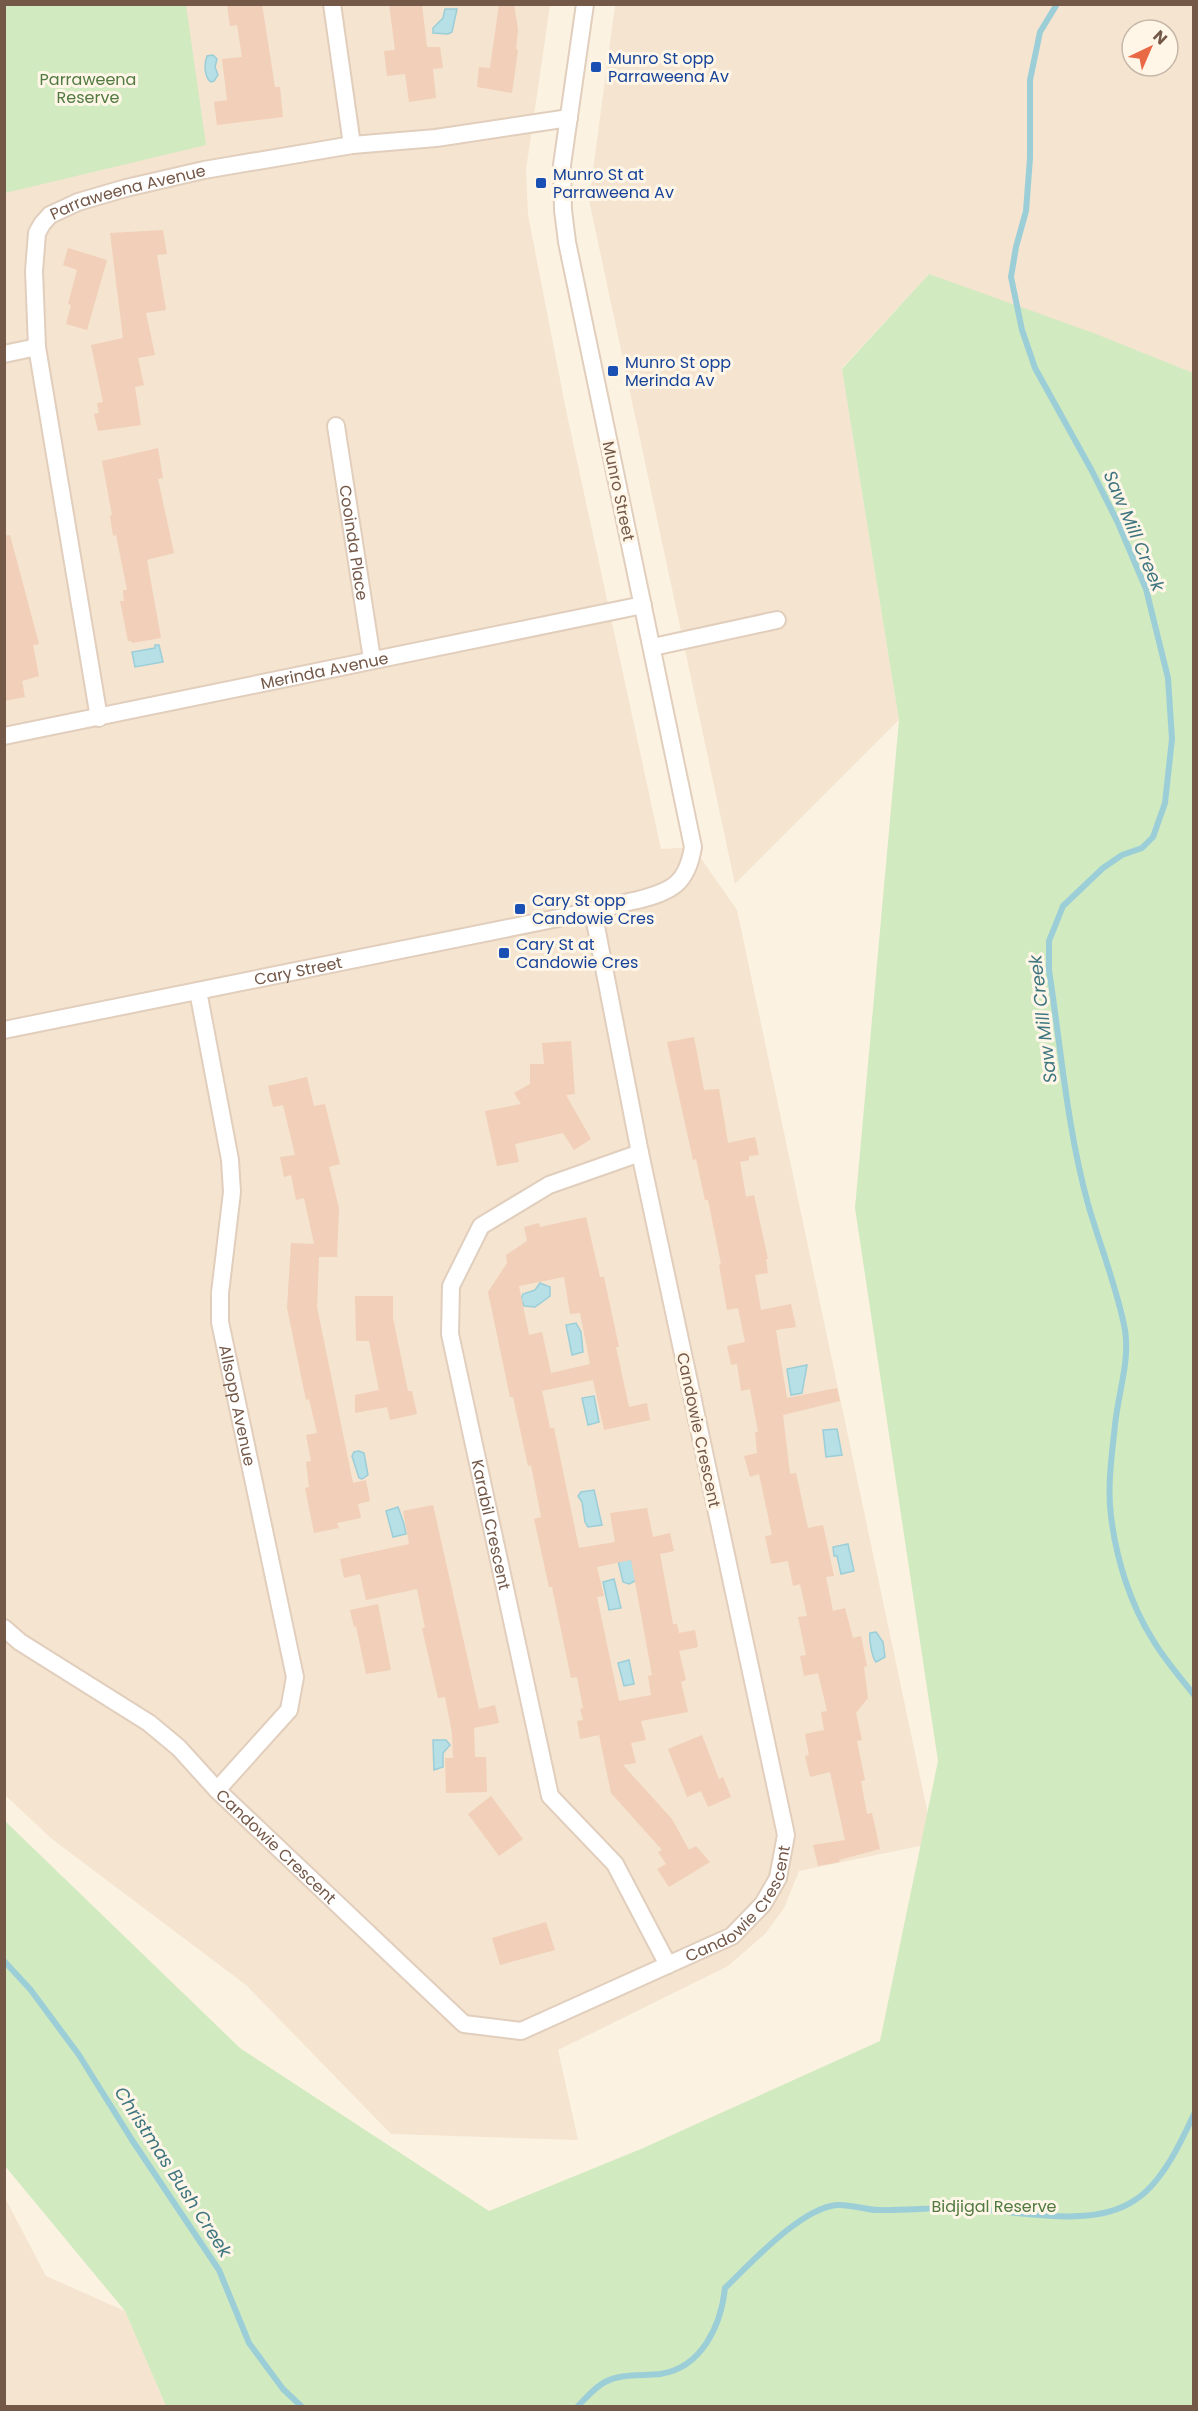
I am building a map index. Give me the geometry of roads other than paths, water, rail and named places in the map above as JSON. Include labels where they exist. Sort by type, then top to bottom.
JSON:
[{"type":"street","points":[[332,4],[352,145]]},
{"type":"street","name":"Munro Street","points":[[585,4],[562,165],[563,210],[567,242],[693,847],[691,859],[683,877],[664,893],[592,911]]},
{"type":"street","name":"Parraweena Avenue","points":[[99,718],[37,347],[34,272],[37,233],[50,215],[63,207],[126,188],[204,170],[352,145],[436,138],[569,118]]},
{"type":"street","points":[[4,354],[37,347]]},
{"type":"street","name":"Cooinda Place","points":[[336,426],[372,659]]},
{"type":"street","name":"Merinda Avenue","points":[[4,736],[643,605]]},
{"type":"street","points":[[653,647],[777,620]]},
{"type":"street","name":"Cary Street","points":[[4,1030],[592,911]]},
{"type":"street","name":"Candowie Crescent","points":[[4,1628],[20,1642],[149,1723],[179,1748],[217,1790],[464,2024],[521,2031],[732,1936],[763,1904],[778,1878],[786,1835],[640,1153],[592,911]]},
{"type":"street","name":"Allsopp Avenue","points":[[198,991],[230,1160],[232,1192],[220,1293],[220,1322],[295,1677],[289,1710],[217,1790]]},
{"type":"street","name":"Karabil Crescent","points":[[640,1153],[549,1185],[481,1226],[451,1286],[450,1334],[550,1796],[615,1864],[668,1965]]},
{"type":"water","points":[[445,9],[457,9],[452,32],[433,33],[433,28],[443,18]]},
{"type":"water","points":[[213,55],[217,59],[215,67],[218,75],[211,82],[207,77],[205,66],[207,56]]},
{"type":"water","points":[[155,645],[159,645],[163,662],[135,667],[132,652],[155,648]]},
{"type":"water","points":[[540,1283],[550,1287],[550,1296],[535,1307],[524,1306],[521,1299],[523,1294],[535,1290]]},
{"type":"water","points":[[576,1323],[581,1332],[583,1352],[572,1355],[566,1325]]},
{"type":"water","points":[[807,1365],[802,1393],[791,1395],[787,1369]]},
{"type":"water","points":[[594,1396],[599,1422],[588,1425],[582,1398]]},
{"type":"water","points":[[837,1429],[842,1455],[826,1457],[823,1430]]},
{"type":"water","points":[[354,1452],[364,1453],[368,1475],[362,1479],[359,1478],[352,1456]]},
{"type":"water","points":[[594,1490],[602,1525],[588,1527],[582,1502],[578,1496],[581,1492]]},
{"type":"water","points":[[398,1507],[406,1534],[393,1537],[386,1511]]},
{"type":"water","points":[[848,1544],[854,1571],[841,1574],[833,1547]]},
{"type":"water","points":[[630,1554],[637,1580],[629,1584],[623,1582],[617,1556]]},
{"type":"water","points":[[614,1579],[621,1608],[609,1610],[603,1582]]},
{"type":"water","points":[[876,1632],[883,1642],[885,1657],[876,1662],[870,1644],[870,1633]]},
{"type":"water","points":[[629,1660],[634,1684],[624,1686],[618,1663]]},
{"type":"water","points":[[433,1740],[446,1740],[450,1745],[443,1753],[443,1767],[434,1770]]},
{"type":"waterway","name":"Saw Mill Creek","points":[[1057,4],[1040,32],[1030,80],[1030,158],[1026,211],[1011,277],[1022,330],[1035,368],[1092,471],[1118,523],[1146,589],[1168,678],[1172,739],[1165,803],[1153,837],[1142,848],[1122,855],[1103,868],[1063,906],[1049,941],[1049,970],[1070,1117],[1081,1175],[1118,1298],[1125,1330],[1125,1366],[1116,1413],[1110,1482],[1110,1505],[1116,1548],[1137,1611],[1162,1654],[1194,1695]]},
{"type":"waterway","name":"Christmas Bush Creek","points":[[4,1961],[30,1989],[79,2055],[132,2140],[219,2270],[249,2343],[283,2389],[301,2406]]},
{"type":"waterway","points":[[578,2406],[598,2387],[612,2379],[660,2374],[675,2370],[687,2363],[698,2354],[714,2330],[725,2288],[777,2238],[823,2208],[837,2205],[878,2210],[960,2208],[1050,2216],[1096,2214],[1117,2209],[1145,2193],[1154,2183],[1170,2161],[1194,2114]]},
{"type":"place","name":"Munro St opp Parraweena Av","points":[[596,67]]},
{"type":"place","name":"Munro St at Parraweena Av","points":[[541,183]]},
{"type":"place","name":"Munro St opp Merinda Av","points":[[613,371]]},
{"type":"place","name":"Cary St opp Candowie Cres","points":[[520,909]]},
{"type":"place","name":"Cary St at Candowie Cres","points":[[504,953]]},
{"type":"park label","name":"Parraweena Reserve","points":[[88,88]]},
{"type":"park label","name":"Bidjigal Reserve","points":[[994,2206]]}]
